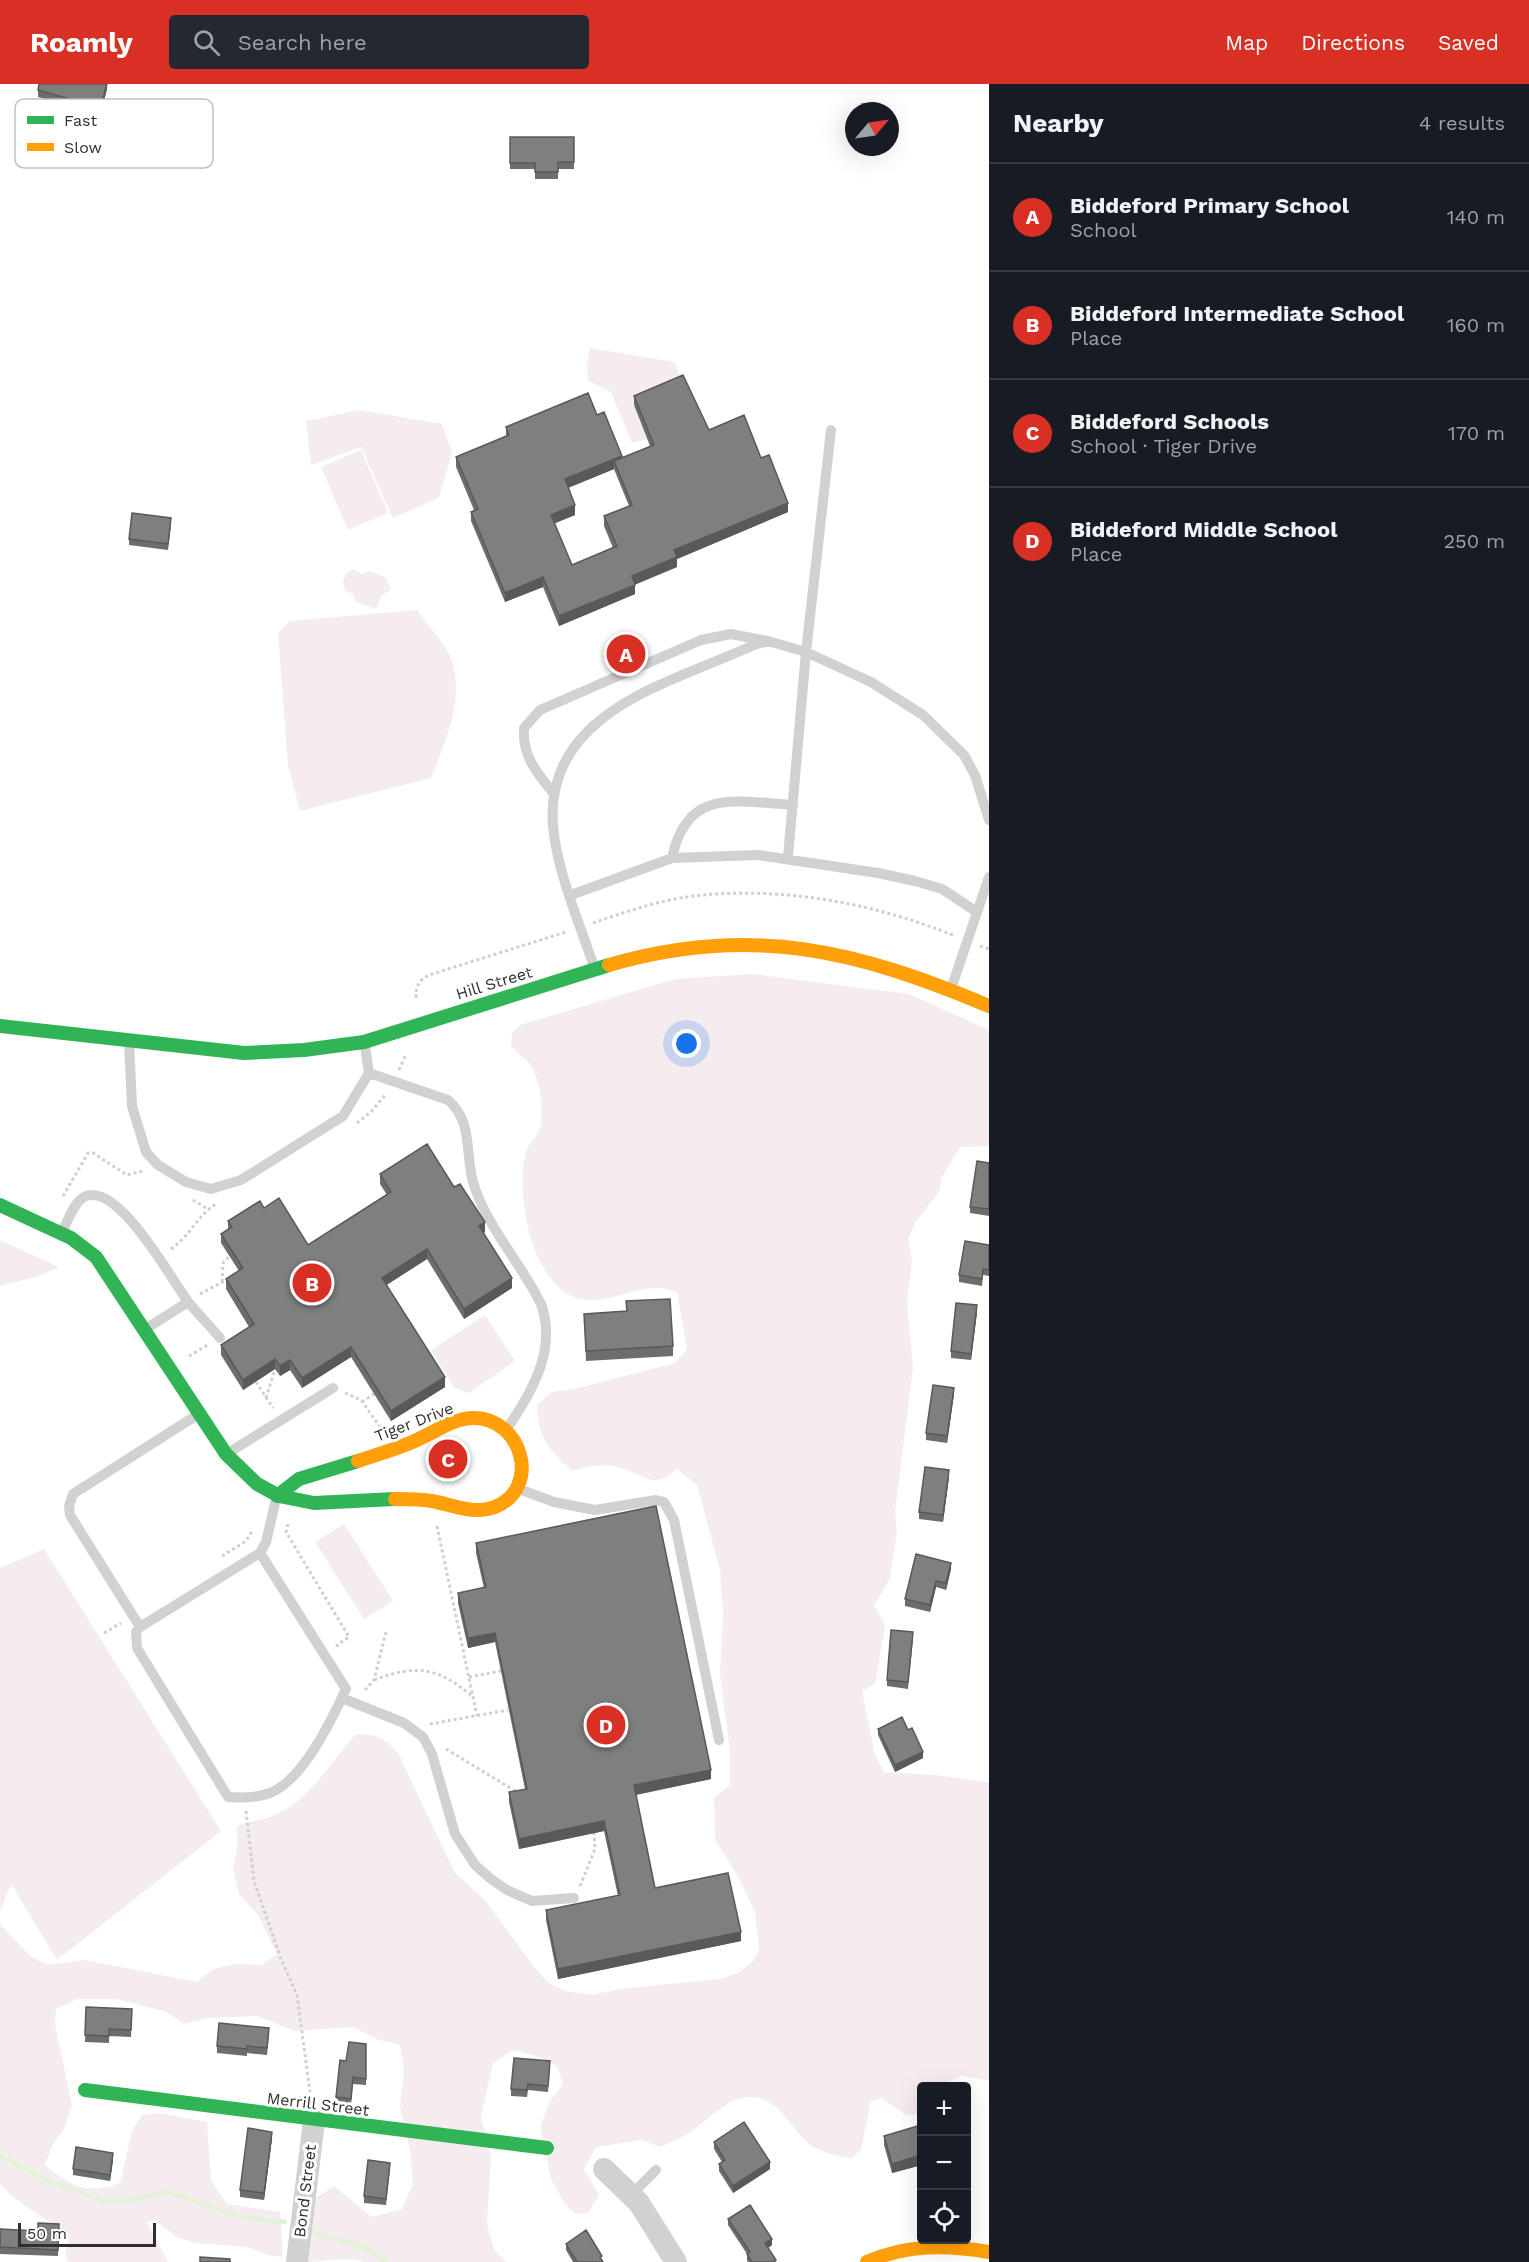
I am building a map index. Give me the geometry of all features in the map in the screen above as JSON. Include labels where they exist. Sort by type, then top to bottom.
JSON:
[{"type":"street","name":"Hill Street","points":[[0,1026],[129,1041],[277,1054],[364,1042],[627,958],[684,947],[757,944],[843,955],[873,962],[950,989],[989,1006]]},
{"type":"street","points":[[0,1205],[84,1246],[96,1257],[197,1415],[226,1454],[237,1466],[277,1496],[314,1503],[401,1499],[434,1502],[481,1512],[504,1502],[516,1488],[523,1474],[518,1443],[506,1430]]},
{"type":"street","name":"Tiger Drive","points":[[277,1496],[299,1479],[411,1443],[463,1420],[484,1418],[506,1430]]},
{"type":"street","name":"Merrill Street","points":[[85,2090],[314,2121],[547,2148]]},
{"type":"street","name":"Bond Street","points":[[297,2262],[314,2121]]},
{"type":"street","points":[[604,2169],[631,2195],[676,2262]]},
{"type":"street","points":[[867,2262],[902,2248],[918,2245],[956,2246],[989,2252]]},
{"type":"lane","points":[[788,857],[806,652],[831,430]]},
{"type":"lane","points":[[554,794],[533,767],[524,748],[524,728],[540,710],[701,640],[731,633],[806,652],[880,688],[923,715],[963,755],[975,774],[989,820]]},
{"type":"lane","points":[[595,969],[571,895],[553,827],[554,794],[559,773],[568,756],[586,732],[609,711],[648,691],[768,641]]},
{"type":"lane","points":[[672,858],[675,846],[692,817],[709,804],[730,801],[793,805]]},
{"type":"lane","points":[[571,895],[672,858],[758,855],[788,857],[915,881],[942,890],[977,912]]},
{"type":"lane","points":[[950,989],[989,877]]},
{"type":"lane","points":[[129,1041],[132,1106],[146,1152],[158,1165],[186,1182],[211,1189],[242,1180],[343,1116],[369,1073],[364,1042]]},
{"type":"lane","points":[[369,1073],[448,1100],[458,1109],[465,1123],[473,1182],[485,1209],[541,1304],[548,1332],[544,1354],[529,1394],[506,1430]]},
{"type":"lane","points":[[61,1234],[80,1200],[92,1195],[106,1198],[145,1238],[188,1302],[220,1338]]},
{"type":"lane","points":[[144,1329],[188,1302]]},
{"type":"lane","points":[[226,1454],[333,1388]]},
{"type":"lane","points":[[140,1627],[70,1515],[70,1499],[73,1494],[197,1415]]},
{"type":"lane","points":[[516,1488],[554,1502],[595,1510],[656,1500],[664,1502],[674,1520],[719,1740]]},
{"type":"lane","points":[[260,1553],[346,1689],[294,1776],[269,1794],[248,1798],[228,1797],[137,1648],[136,1632],[140,1627],[260,1553],[266,1542],[277,1496]]},
{"type":"lane","points":[[342,1698],[404,1723],[423,1737],[432,1754],[456,1834],[475,1865],[507,1890],[532,1901],[574,1898]]},
{"type":"lane","points":[[631,2195],[656,2170]]},
{"type":"path","points":[[222,1282],[224,1263],[229,1257]]},
{"type":"path","points":[[188,1302],[234,1276]]},
{"type":"path","points":[[185,1359],[220,1338]]},
{"type":"path","points":[[266,1398],[276,1369]]},
{"type":"path","points":[[256,1382],[280,1420]]},
{"type":"path","points":[[333,1388],[362,1402],[386,1436]]},
{"type":"path","points":[[362,1402],[374,1394]]},
{"type":"path","points":[[434,1502],[477,1716]]},
{"type":"path","points":[[291,1518],[286,1532],[350,1637],[337,1645],[343,1654]]},
{"type":"path","points":[[104,1633],[133,1616]]},
{"type":"path","points":[[365,1690],[374,1680],[386,1632]]},
{"type":"path","points":[[374,1680],[408,1670],[423,1669],[443,1675],[473,1698]]},
{"type":"path","points":[[469,1677],[501,1671]]},
{"type":"path","points":[[359,1681],[365,1690],[366,1699],[363,1707]]},
{"type":"path","points":[[404,1723],[427,1725],[508,1710]]},
{"type":"path","points":[[423,1737],[522,1795]]},
{"type":"path","points":[[236,1809],[253,1810]]},
{"type":"path","points":[[245,1809],[254,1881],[281,1959],[297,1995],[314,2121]]},
{"type":"path","points":[[574,1898],[586,1876],[595,1849],[594,1833]]},
{"type":"shaded area","points":[[590,348],[675,362],[683,385],[634,405],[647,439],[632,443],[611,392],[588,381],[587,364]]},
{"type":"shaded area","points":[[360,410],[442,424],[452,453],[439,498],[393,518],[361,447],[311,465],[306,421]]},
{"type":"shaded area","points":[[361,450],[388,513],[348,530],[321,467]]},
{"type":"shaded area","points":[[354,569],[362,574],[369,571],[385,577],[391,590],[382,595],[376,609],[356,602],[353,594],[345,590],[343,582],[346,573]]},
{"type":"shaded area","points":[[417,610],[447,650],[454,671],[456,687],[448,733],[431,778],[300,811],[288,765],[278,633],[290,621]]},
{"type":"shaded area","points":[[752,974],[909,994],[989,1030],[989,1146],[960,1147],[942,1177],[939,1192],[915,1223],[908,1239],[912,1260],[907,1302],[913,1368],[895,1512],[897,1531],[890,1579],[874,1605],[885,1626],[875,1684],[862,1691],[875,1755],[884,1772],[936,1775],[989,1782],[989,2081],[962,2076],[947,2082],[917,2082],[917,2114],[906,2115],[882,2098],[871,2101],[861,2150],[851,2158],[815,2148],[784,2115],[766,2100],[755,2097],[735,2100],[686,2135],[660,2147],[642,2140],[596,2147],[584,2169],[599,2195],[588,2213],[576,2214],[565,2204],[551,2179],[540,2127],[550,2101],[563,2084],[557,2066],[536,2056],[514,2050],[493,2063],[481,2116],[491,2156],[487,2224],[494,2250],[506,2262],[364,2262],[345,2259],[308,2262],[313,2200],[334,2186],[372,2217],[402,2209],[413,2184],[410,2151],[400,2106],[404,2070],[400,2045],[379,2040],[353,2027],[294,2031],[257,2016],[208,2018],[183,2024],[167,2012],[116,1999],[77,1999],[56,2009],[55,2024],[72,2105],[64,2129],[52,2146],[45,2165],[80,2187],[108,2187],[120,2183],[132,2131],[142,2115],[160,2113],[207,2122],[211,2181],[227,2204],[280,2212],[283,2257],[268,2255],[247,2247],[196,2243],[176,2237],[155,2220],[147,2222],[168,2262],[68,2262],[65,2255],[69,2235],[24,2205],[0,2184],[0,1924],[30,1956],[48,1965],[85,1960],[197,1982],[213,1969],[236,1964],[262,1965],[277,1954],[258,1915],[239,1894],[233,1868],[237,1851],[237,1826],[272,1816],[297,1801],[318,1780],[355,1735],[379,1738],[398,1753],[455,1873],[485,1900],[534,1967],[549,1983],[565,1991],[592,1995],[619,1989],[720,1979],[738,1973],[752,1962],[759,1950],[755,1912],[737,1875],[715,1839],[714,1798],[730,1785],[730,1752],[720,1674],[723,1614],[720,1570],[697,1485],[677,1469],[669,1476],[654,1480],[606,1465],[572,1471],[546,1442],[539,1425],[537,1404],[552,1392],[574,1389],[675,1363],[687,1349],[677,1292],[649,1288],[598,1300],[577,1298],[561,1290],[548,1275],[538,1257],[525,1212],[523,1169],[526,1152],[539,1131],[542,1111],[533,1069],[511,1046],[512,1033],[520,1025],[675,979]]},
{"type":"shaded area","points":[[0,1240],[59,1267],[39,1276],[0,1286]]},
{"type":"shaded area","points":[[485,1315],[515,1361],[469,1393],[454,1388],[431,1350]]},
{"type":"shaded area","points":[[344,1524],[393,1601],[364,1619],[315,1542]]},
{"type":"shaded area","points":[[44,1549],[221,1831],[57,1960],[11,1884],[0,1911],[0,1568]]},
{"type":"building","points":[[39,84],[107,84],[103,99],[69,99],[38,90]]},
{"type":"building","points":[[510,137],[574,137],[574,162],[558,162],[558,172],[535,172],[535,163],[510,163]]},
{"type":"building","points":[[683,375],[709,430],[744,415],[761,458],[769,455],[788,503],[674,550],[677,557],[632,576],[635,585],[559,616],[543,577],[505,593],[471,512],[478,509],[456,457],[509,435],[506,427],[588,393],[597,415],[604,412],[622,456],[565,479],[575,505],[551,515],[572,565],[617,546],[604,516],[632,505],[614,461],[654,445],[634,396]]},
{"type":"building","points":[[132,513],[171,518],[168,544],[129,539]]},
{"type":"building","points":[[427,1144],[454,1187],[460,1184],[485,1222],[479,1226],[512,1278],[464,1309],[427,1249],[382,1278],[445,1377],[391,1411],[351,1347],[302,1378],[290,1360],[280,1366],[275,1359],[243,1380],[221,1345],[254,1324],[226,1279],[243,1268],[221,1234],[232,1227],[228,1221],[260,1201],[264,1208],[279,1198],[308,1245],[391,1192],[380,1174]]},
{"type":"building","points":[[977,1161],[989,1163],[989,1209],[970,1207]]},
{"type":"building","points":[[965,1241],[989,1245],[989,1270],[983,1269],[982,1279],[959,1275]]},
{"type":"building","points":[[670,1299],[673,1346],[586,1351],[584,1314],[627,1311],[626,1301]]},
{"type":"building","points":[[956,1303],[977,1305],[971,1354],[951,1351]]},
{"type":"building","points":[[933,1385],[954,1388],[947,1436],[926,1433]]},
{"type":"building","points":[[925,1467],[949,1470],[943,1515],[919,1512]]},
{"type":"building","points":[[656,1506],[711,1770],[634,1785],[655,1888],[728,1873],[741,1932],[558,1969],[546,1910],[620,1895],[604,1821],[519,1839],[509,1792],[527,1789],[495,1633],[468,1638],[458,1593],[486,1587],[476,1543]]},
{"type":"building","points":[[916,1554],[951,1563],[946,1583],[936,1581],[930,1605],[905,1599]]},
{"type":"building","points":[[891,1630],[913,1632],[908,1682],[887,1680]]},
{"type":"building","points":[[902,1717],[908,1730],[912,1728],[923,1752],[895,1765],[878,1729]]},
{"type":"building","points":[[86,2007],[132,2009],[131,2030],[109,2029],[109,2036],[85,2035]]},
{"type":"building","points":[[219,2023],[269,2028],[267,2048],[217,2046]]},
{"type":"building","points":[[349,2042],[366,2044],[366,2079],[353,2077],[351,2099],[336,2097],[340,2060],[346,2061]]},
{"type":"building","points":[[514,2058],[550,2061],[548,2086],[528,2084],[527,2090],[511,2089]]},
{"type":"building","points":[[744,2122],[770,2162],[733,2186],[719,2164],[725,2160],[714,2142]]},
{"type":"building","points":[[917,2126],[917,2156],[892,2164],[884,2136]]},
{"type":"building","points":[[248,2128],[272,2132],[264,2193],[240,2190]]},
{"type":"building","points":[[76,2147],[113,2153],[110,2175],[73,2169]]},
{"type":"building","points":[[368,2160],[390,2163],[386,2199],[364,2196]]},
{"type":"building","points":[[750,2205],[772,2239],[765,2243],[776,2260],[773,2262],[752,2262],[747,2254],[750,2252],[728,2219]]},
{"type":"building","points":[[38,2223],[59,2224],[58,2250],[0,2247],[0,2229],[38,2231]]},
{"type":"building","points":[[586,2230],[602,2256],[600,2257],[603,2262],[577,2262],[566,2244]]},
{"type":"building","points":[[200,2257],[230,2259],[230,2262],[200,2262]]},
{"type":"waterway","points":[[0,2156],[48,2181],[103,2201],[124,2201],[168,2192],[245,2218],[285,2222]]},
{"type":"waterway","points":[[311,2232],[363,2247],[387,2262]]},
{"type":"traffic: fast","points":[[0,1026],[244,1053],[304,1050],[364,1042],[609,965]]},
{"type":"traffic: fast","points":[[0,1205],[71,1238],[96,1257],[226,1454],[257,1484],[279,1496],[314,1503],[395,1499]]},
{"type":"traffic: fast","points":[[277,1496],[299,1479],[358,1461]]},
{"type":"traffic: fast","points":[[85,2090],[547,2148]]},
{"type":"traffic: slow","points":[[609,965],[661,953],[710,946],[757,945],[803,949],[894,970],[989,1006]]},
{"type":"traffic: slow","points":[[358,1461],[418,1440],[457,1421],[474,1418],[491,1421],[504,1429],[514,1441],[520,1455],[522,1470],[518,1485],[510,1498],[495,1507],[471,1510],[427,1500],[395,1499]]},
{"type":"traffic: slow","points":[[867,2262],[912,2249],[942,2247],[989,2252]]},
{"type":"place","name":"Biddeford Primary School","points":[[626,654]]},
{"type":"place","name":"Biddeford Intermediate School","points":[[312,1283]]},
{"type":"place","name":"Biddeford Schools","points":[[448,1459]]},
{"type":"place","name":"Biddeford Middle School","points":[[606,1725]]}]
